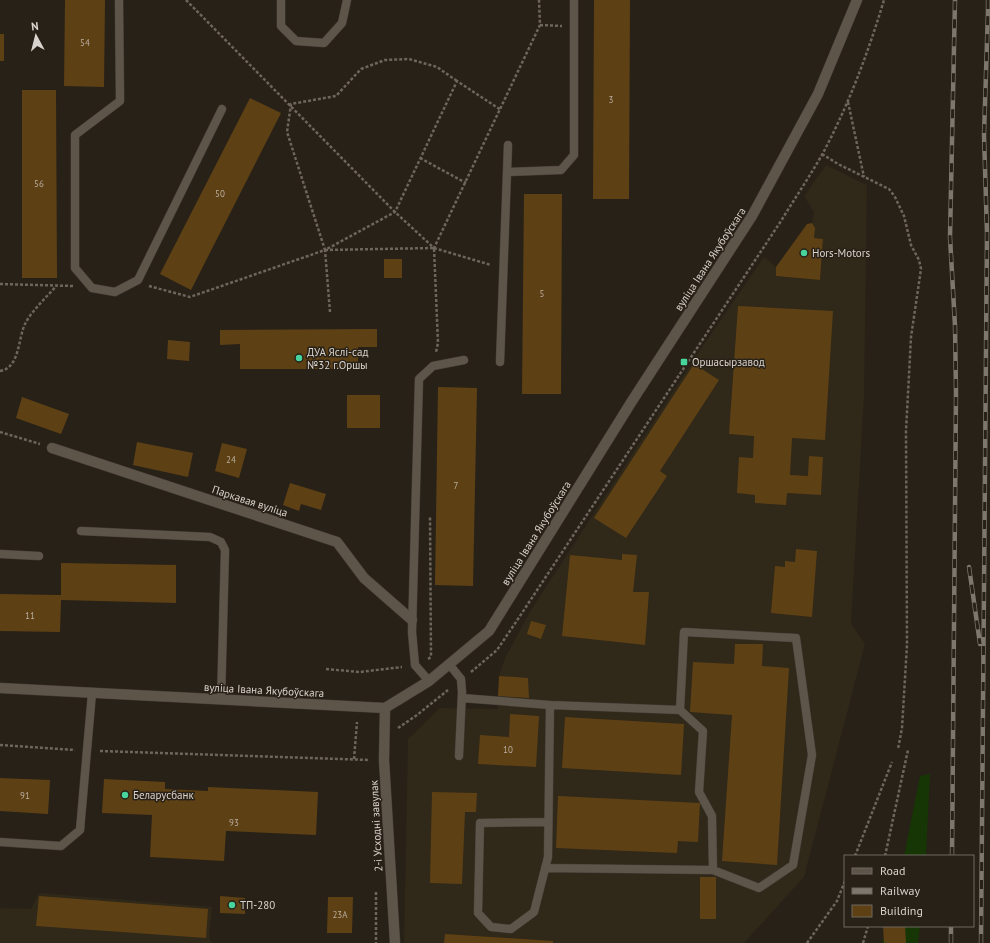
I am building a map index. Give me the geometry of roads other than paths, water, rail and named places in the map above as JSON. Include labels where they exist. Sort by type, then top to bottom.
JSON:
[{"type":"street","name":"вуліца Івана Якубоўскага","points":[[0,688],[385,708],[430,681],[489,632],[632,401],[752,216],[818,94],[857,0]]},
{"type":"street","name":"Паркавая вуліца","points":[[52,448],[337,542],[364,578],[412,620]]},
{"type":"street","name":"2-і Усходні завулак","points":[[385,708],[384,760],[395,943]]},
{"type":"lane","points":[[119,0],[120,101],[75,135],[75,268],[90,287],[115,292],[138,280],[222,110]]},
{"type":"lane","points":[[281,0],[281,26],[296,41],[324,43],[342,23],[347,0]]},
{"type":"lane","points":[[507,172],[561,170],[574,155],[574,0]]},
{"type":"lane","points":[[500,362],[508,145]]},
{"type":"lane","points":[[430,681],[415,665],[412,620],[419,379],[433,366],[464,360]]},
{"type":"lane","points":[[81,531],[210,537],[221,542],[225,550],[221,700]]},
{"type":"lane","points":[[0,554],[39,556]]},
{"type":"lane","points":[[545,868],[712,870],[759,888],[793,865],[812,754],[796,638],[684,632],[680,710]]},
{"type":"lane","points":[[449,664],[461,679],[462,698],[459,756]]},
{"type":"lane","points":[[0,842],[61,846],[80,830],[92,693]]},
{"type":"lane","points":[[462,698],[550,705],[680,710],[703,731],[699,792],[712,816],[712,870]]},
{"type":"lane","points":[[548,822],[480,823],[478,913],[491,927],[511,929],[534,912],[548,857],[550,705]]},
{"type":"railway","points":[[952,855],[956,393],[955,326],[950,237],[955,0]]},
{"type":"railway","points":[[988,0],[988,16]]},
{"type":"railway","points":[[981,943],[987,233],[984,135],[988,11]]},
{"type":"railway","points":[[969,567],[980,644]]},
{"type":"railway","points":[[951,927],[951,943]]},
{"type":"place","name":"Hors-Motors","points":[[804,253]]},
{"type":"place","name":"ДУА Яслі-сад №32 г.Оршы","points":[[299,358]]},
{"type":"place","name":"Оршасырзавод","points":[[684,362]]},
{"type":"place","name":"Беларусбанк","points":[[125,795]]},
{"type":"place","name":"ТП-280","points":[[232,905]]}]
